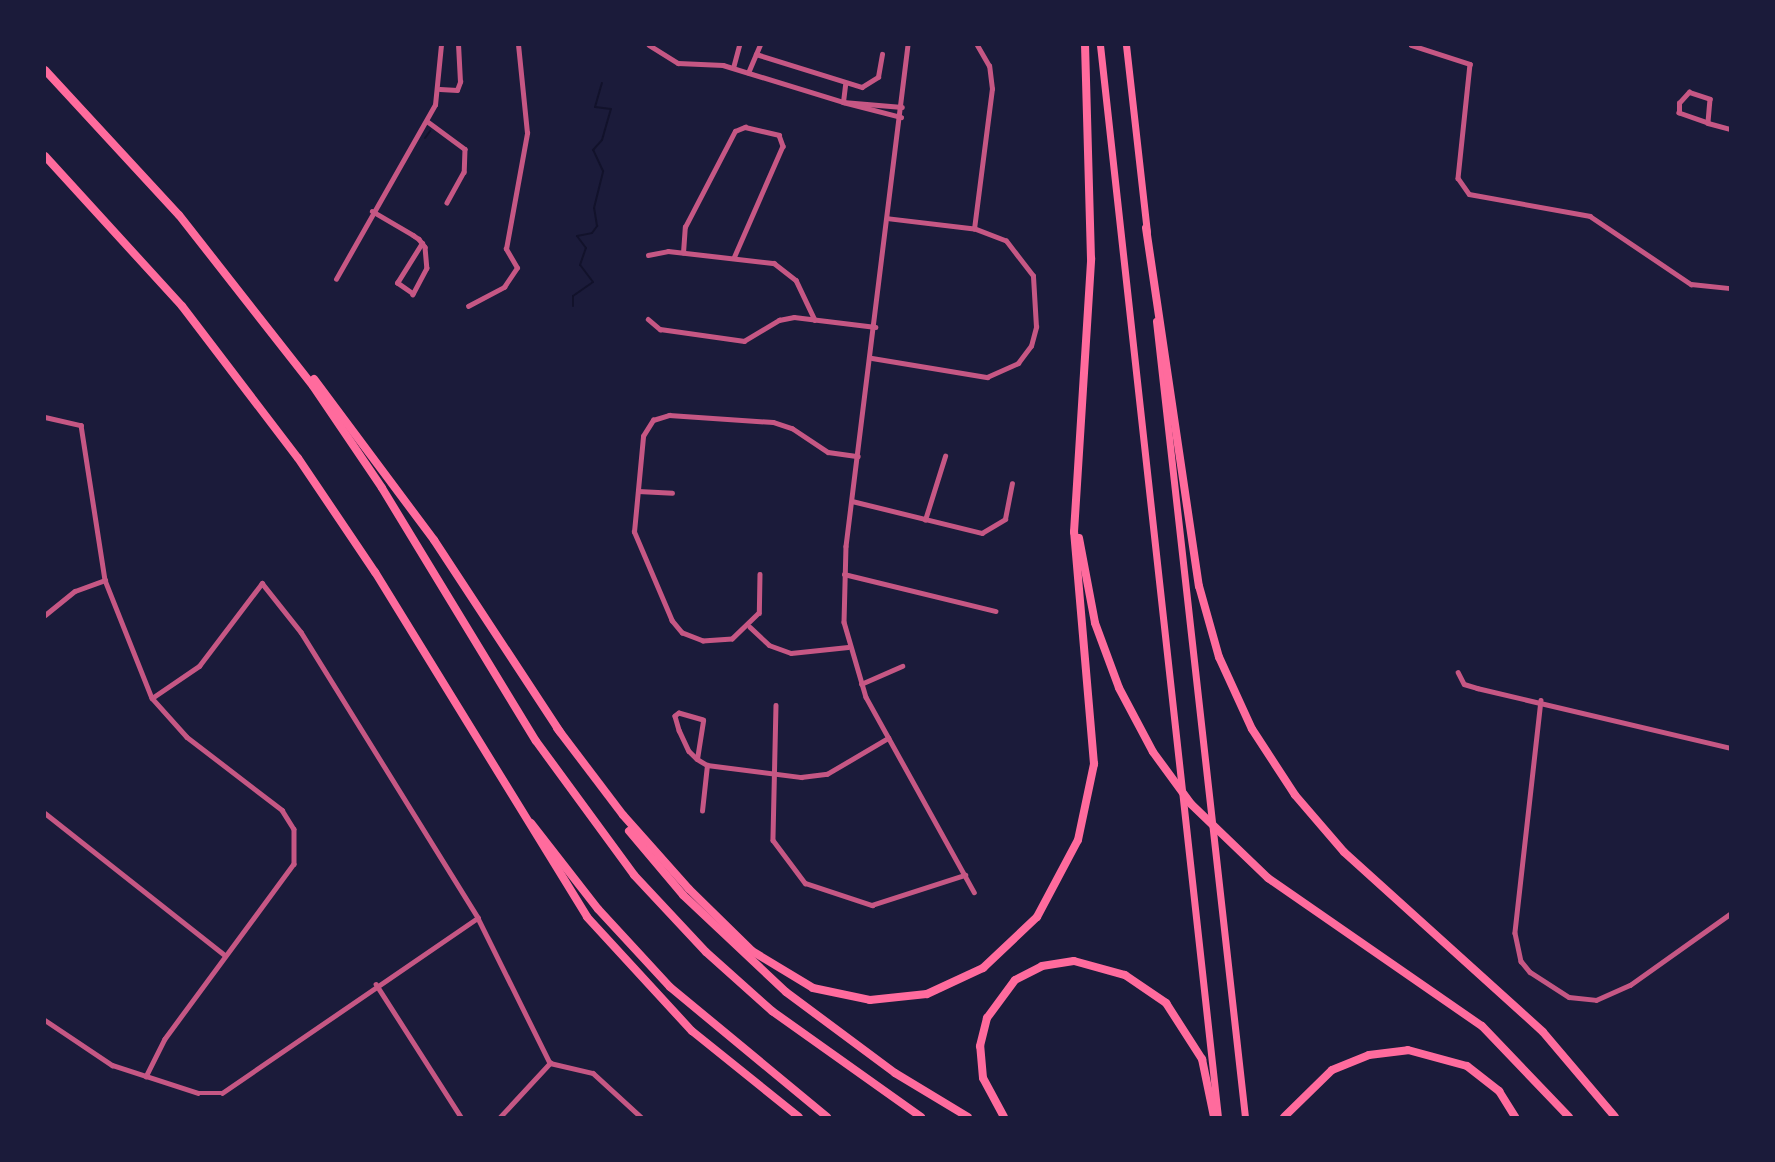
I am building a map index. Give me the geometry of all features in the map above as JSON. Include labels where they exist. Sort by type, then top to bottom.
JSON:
[{"type":"highway","points":[[557,728],[656,855],[752,951],[791,978],[830,993],[870,1000],[927,994],[966,979],[1011,946],[1047,902],[1078,840],[1089,802],[1095,747],[1075,561],[1077,471],[1091,268],[1084,45]]},
{"type":"highway","points":[[45,70],[179,215],[394,482],[557,728],[632,835],[723,936],[820,1020],[968,1117]]},
{"type":"highway","points":[[45,156],[174,298],[270,420],[375,572],[587,918],[693,1031],[800,1117]]},
{"type":"highway","points":[[1146,228],[1199,586],[1219,657],[1252,729],[1295,795],[1337,845],[1542,1032],[1615,1117]]},
{"type":"highway","points":[[274,333],[382,488],[536,741],[634,875],[706,952],[772,1011],[921,1117]]},
{"type":"highway","points":[[1077,471],[1082,561],[1095,624],[1135,722],[1174,783],[1268,878],[1482,1026],[1569,1117]]},
{"type":"highway","points":[[493,765],[564,867],[631,947],[707,1021],[827,1117]]},
{"type":"highway","points":[[1004,1117],[983,1078],[980,1046],[987,1018],[1016,980],[1042,966],[1074,962],[1125,975],[1166,1003],[1202,1059],[1214,1117]]},
{"type":"highway","points":[[1284,1117],[1332,1070],[1368,1055],[1408,1050],[1467,1066],[1499,1091],[1515,1117]]},
{"type":"main road","points":[[1100,45],[1218,1117]]},
{"type":"main road","points":[[1126,45],[1245,1117]]},
{"type":"street","points":[[336,279],[372,211],[427,121],[440,89],[441,45]]},
{"type":"street","points":[[440,89],[457,90],[460,82],[458,45]]},
{"type":"street","points":[[468,306],[504,287],[517,268],[506,249],[527,134],[518,45]]},
{"type":"street","points":[[649,45],[678,63],[733,68],[843,102],[901,117]]},
{"type":"street","points":[[733,68],[739,45]]},
{"type":"street","points":[[748,73],[760,45]]},
{"type":"street","points":[[908,45],[890,219],[844,574],[848,647],[861,684],[888,738],[974,892]]},
{"type":"street","points":[[974,230],[992,89],[989,66],[977,45]]},
{"type":"street","points":[[1411,45],[1470,64],[1458,178],[1469,194],[1590,216],[1691,284],[1730,288]]},
{"type":"street","points":[[756,54],[845,85],[871,85],[880,72],[882,54]]},
{"type":"street","points":[[843,102],[845,85]]},
{"type":"street","points":[[1708,123],[1710,99],[1685,94],[1679,103],[1682,117],[1730,129]]},
{"type":"street","points":[[843,102],[902,107]]},
{"type":"street","points":[[427,121],[462,143],[464,172],[447,203]]},
{"type":"street","points":[[683,253],[685,227],[735,131],[745,127],[779,135],[783,146],[734,258]]},
{"type":"street","points":[[372,211],[422,243],[427,268],[413,294],[397,283],[422,243]]},
{"type":"street","points":[[872,358],[981,378],[1007,371],[1028,351],[1036,311],[1030,268],[1006,240],[974,230],[890,219]]},
{"type":"street","points":[[648,255],[683,253],[734,258],[786,270],[814,320]]},
{"type":"street","points":[[648,320],[660,328],[744,341],[779,320],[814,320],[875,327]]},
{"type":"street","points":[[760,574],[762,604],[750,627],[713,643],[676,628],[636,539],[643,436],[653,420],[663,416],[779,424],[828,452],[858,456]]},
{"type":"street","points":[[45,417],[81,425],[105,580],[152,698],[187,737],[282,810],[294,829],[294,864],[225,955],[146,1077]]},
{"type":"street","points":[[925,520],[945,456]]},
{"type":"street","points":[[852,501],[925,520],[989,531],[1005,519],[1012,484]]},
{"type":"street","points":[[638,491],[672,494]]},
{"type":"street","points":[[844,574],[996,611]]},
{"type":"street","points":[[45,615],[75,591],[105,580]]},
{"type":"street","points":[[152,698],[198,666],[262,584],[301,632],[478,918],[550,1063]]},
{"type":"street","points":[[750,627],[769,645],[791,653],[848,647]]},
{"type":"street","points":[[861,684],[902,666]]},
{"type":"street","points":[[1458,672],[1471,686],[1541,700],[1730,748]]},
{"type":"street","points":[[1541,700],[1515,933],[1521,962],[1530,972],[1569,996],[1596,1000],[1630,985],[1730,914]]},
{"type":"street","points":[[776,705],[771,774],[776,848],[816,890],[878,905],[965,875]]},
{"type":"street","points":[[697,759],[703,720],[679,713],[675,716],[679,730],[697,759],[707,765],[771,774],[820,776],[888,738]]},
{"type":"street","points":[[702,811],[707,765]]},
{"type":"street","points":[[45,813],[225,955]]},
{"type":"street","points":[[45,1020],[99,1060],[203,1095],[228,1090],[376,984],[478,918]]},
{"type":"street","points":[[376,984],[461,1117]]},
{"type":"street","points":[[500,1117],[550,1063]]},
{"type":"street","points":[[550,1063],[593,1073],[641,1117]]},
{"type":"waterway","points":[[573,306],[573,296],[593,282],[580,265],[586,248],[577,236],[592,233],[597,226],[594,208],[603,171],[593,150],[602,140],[611,109],[595,107],[602,83]]},
{"type":"waterway","points":[[425,138],[430,131]]}]
